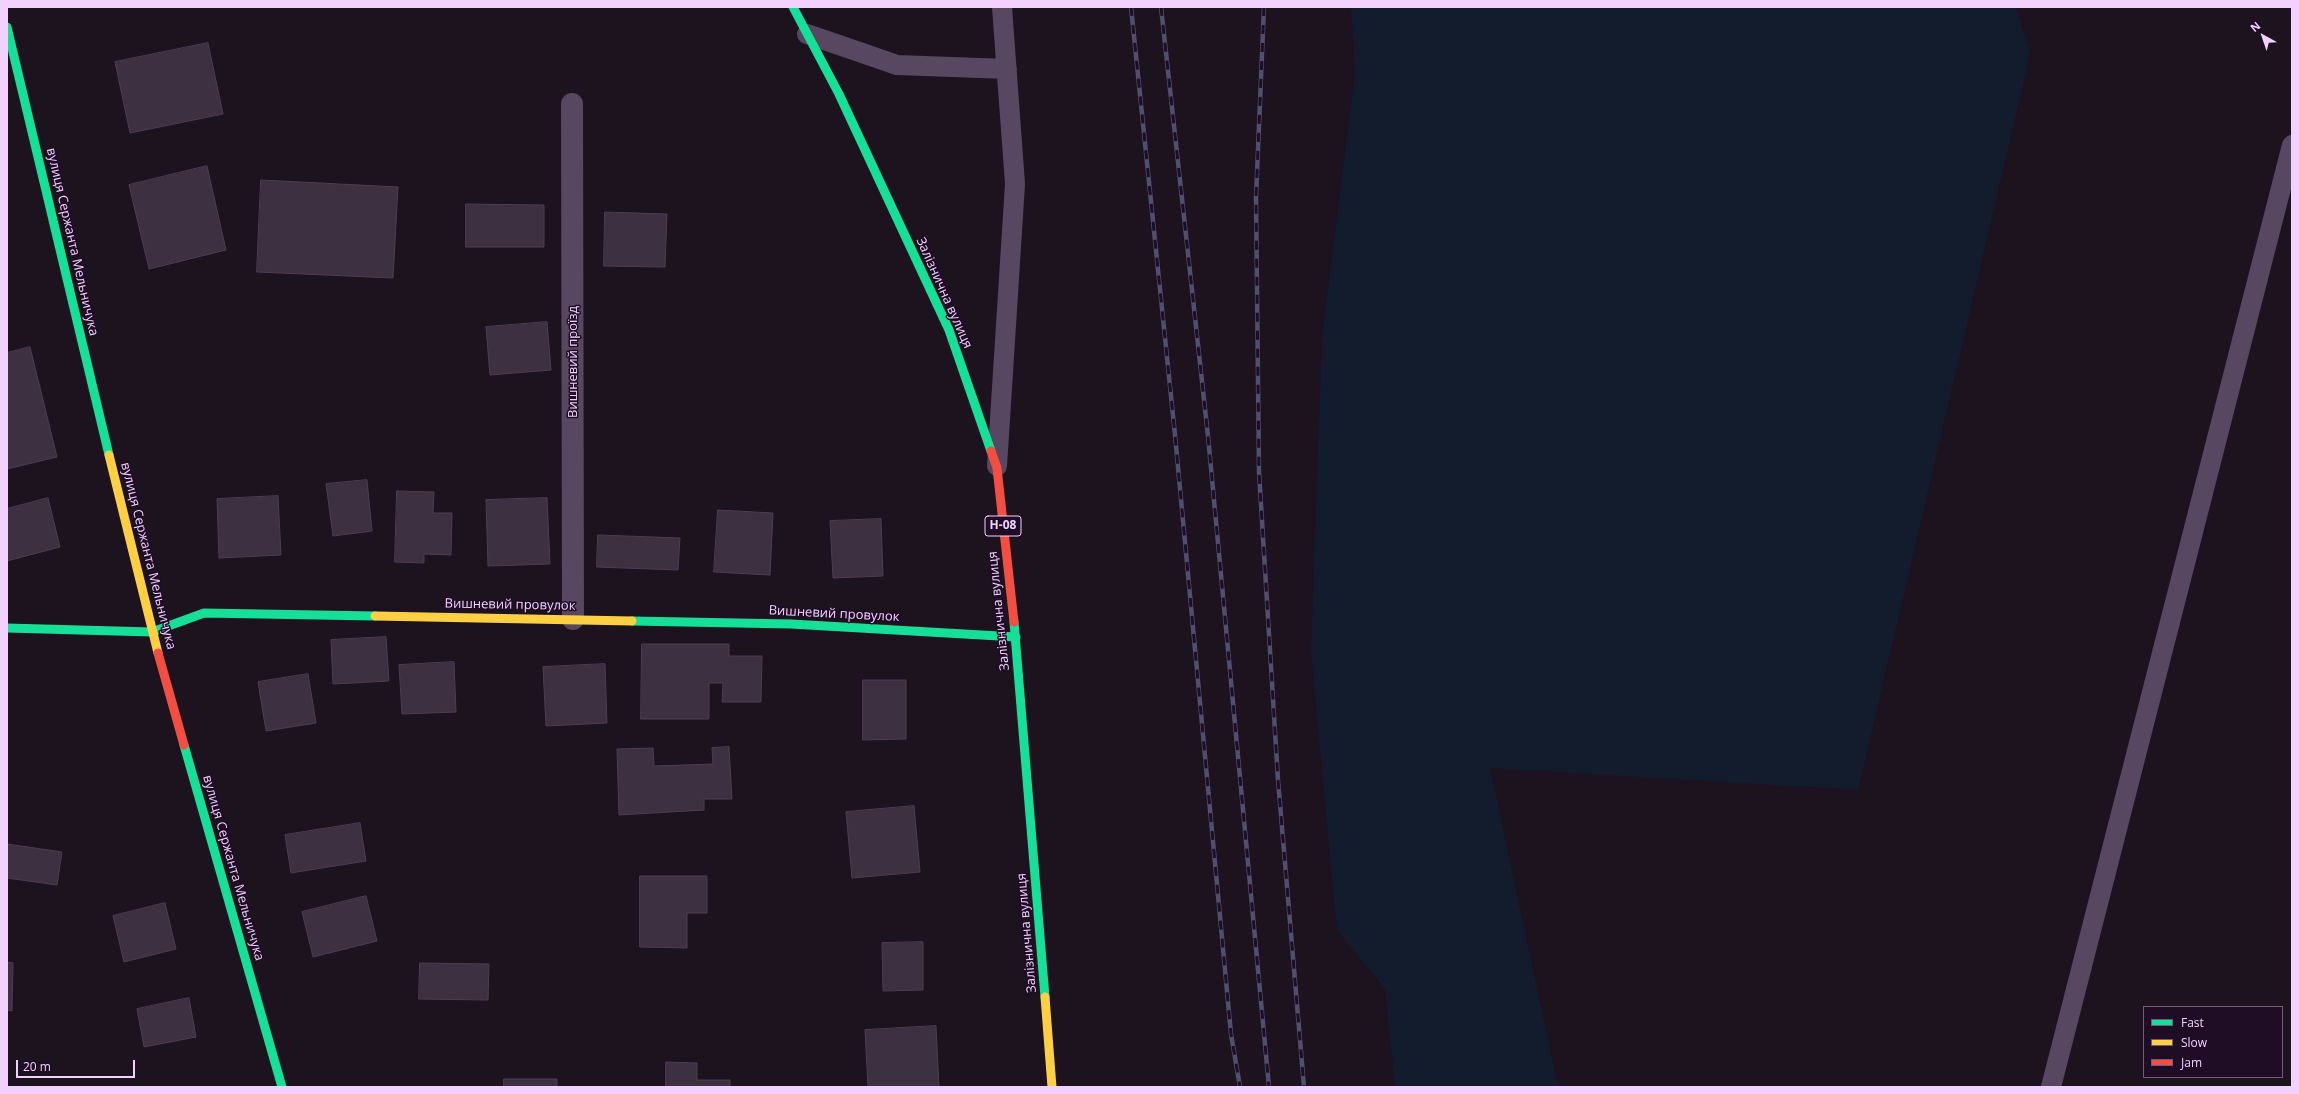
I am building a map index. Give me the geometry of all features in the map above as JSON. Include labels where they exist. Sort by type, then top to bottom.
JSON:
[{"type":"street","name":"Залізнична вулиця","points":[[793,7],[839,94],[949,330],[997,468],[1016,637],[1052,1087]]},
{"type":"street","name":"вулиця Сержанта Мельничука","points":[[7,27],[152,632],[282,1087]]},
{"type":"street","name":"Вишневий проїзд","points":[[572,104],[573,620]]},
{"type":"street","name":"Вишневий провулок","points":[[7,628],[152,632],[204,613],[791,624],[1016,637]]},
{"type":"lane","points":[[997,468],[1015,184],[1008,69],[1002,7]]},
{"type":"lane","points":[[807,34],[898,65],[1008,69]]},
{"type":"lane","points":[[2051,1087],[2292,145]]},
{"type":"shaded area","points":[[1351,7],[2016,7],[2030,54],[1858,790],[1490,768],[1558,1087],[1395,1087],[1385,989],[1337,930],[1311,652],[1322,337],[1355,72]]},
{"type":"building","points":[[208,43],[223,114],[130,133],[115,62]]},
{"type":"building","points":[[207,166],[226,250],[149,269],[129,185]]},
{"type":"building","points":[[261,180],[398,187],[393,278],[257,272]]},
{"type":"building","points":[[466,204],[544,205],[544,247],[466,247]]},
{"type":"building","points":[[605,212],[667,214],[665,267],[604,266]]},
{"type":"building","points":[[547,322],[551,370],[490,375],[486,327]]},
{"type":"building","points":[[30,347],[57,457],[7,469],[7,353]]},
{"type":"building","points":[[367,480],[372,531],[333,536],[326,484]]},
{"type":"building","points":[[397,491],[434,492],[433,513],[452,513],[451,555],[424,554],[424,563],[395,562]]},
{"type":"building","points":[[278,496],[281,555],[219,558],[217,499]]},
{"type":"building","points":[[48,498],[60,547],[7,561],[7,509]]},
{"type":"building","points":[[547,498],[550,564],[488,566],[486,500]]},
{"type":"building","points":[[718,510],[773,513],[770,575],[714,572]]},
{"type":"building","points":[[881,519],[883,576],[833,578],[830,521]]},
{"type":"building","points":[[598,535],[680,538],[678,570],[597,567]]},
{"type":"building","points":[[386,637],[389,681],[333,684],[331,640]]},
{"type":"building","points":[[642,644],[729,644],[729,656],[762,656],[761,702],[722,702],[723,683],[709,683],[709,719],[641,719]]},
{"type":"building","points":[[454,662],[456,712],[402,714],[399,665]]},
{"type":"building","points":[[605,664],[607,723],[546,726],[543,667]]},
{"type":"building","points":[[308,674],[316,723],[266,731],[258,682]]},
{"type":"building","points":[[863,680],[906,680],[906,739],[863,740]]},
{"type":"building","points":[[729,747],[732,799],[704,799],[704,810],[619,815],[617,749],[653,748],[654,766],[713,764],[712,748]]},
{"type":"building","points":[[914,806],[920,872],[852,878],[846,812]]},
{"type":"building","points":[[360,823],[366,861],[291,873],[285,835]]},
{"type":"building","points":[[7,844],[62,852],[57,885],[7,878]]},
{"type":"building","points":[[640,876],[707,876],[707,913],[687,913],[687,948],[640,947]]},
{"type":"building","points":[[366,896],[377,941],[313,957],[302,912]]},
{"type":"building","points":[[165,903],[176,949],[124,962],[113,916]]},
{"type":"building","points":[[923,942],[923,990],[883,991],[882,943]]},
{"type":"building","points":[[7,962],[13,963],[12,1011],[7,1010]]},
{"type":"building","points":[[420,963],[489,964],[488,1000],[419,999]]},
{"type":"building","points":[[189,998],[196,1037],[144,1047],[137,1009]]},
{"type":"building","points":[[936,1026],[939,1087],[868,1087],[865,1030]]},
{"type":"building","points":[[666,1062],[697,1063],[697,1080],[730,1080],[730,1087],[666,1087]]},
{"type":"building","points":[[504,1079],[557,1079],[557,1087],[504,1087]]},
{"type":"railway","points":[[1131,7],[1175,435],[1231,1034],[1240,1087]]},
{"type":"railway","points":[[1161,7],[1208,436],[1269,1087]]},
{"type":"railway","points":[[1264,7],[1256,197],[1259,472],[1278,780],[1304,1087]]},
{"type":"traffic: fast","points":[[793,7],[839,94],[949,330],[991,451]]},
{"type":"traffic: fast","points":[[7,27],[109,455]]},
{"type":"traffic: fast","points":[[7,628],[152,632],[204,613],[375,616]]},
{"type":"traffic: fast","points":[[632,621],[791,624],[1016,637]]},
{"type":"traffic: fast","points":[[1014,622],[1045,997]]},
{"type":"traffic: fast","points":[[184,745],[282,1087]]},
{"type":"traffic: slow","points":[[109,455],[158,653]]},
{"type":"traffic: slow","points":[[375,616],[632,621]]},
{"type":"traffic: slow","points":[[1045,997],[1052,1087]]},
{"type":"traffic: jam","points":[[991,451],[997,468],[1014,622]]},
{"type":"traffic: jam","points":[[158,653],[184,745]]}]
